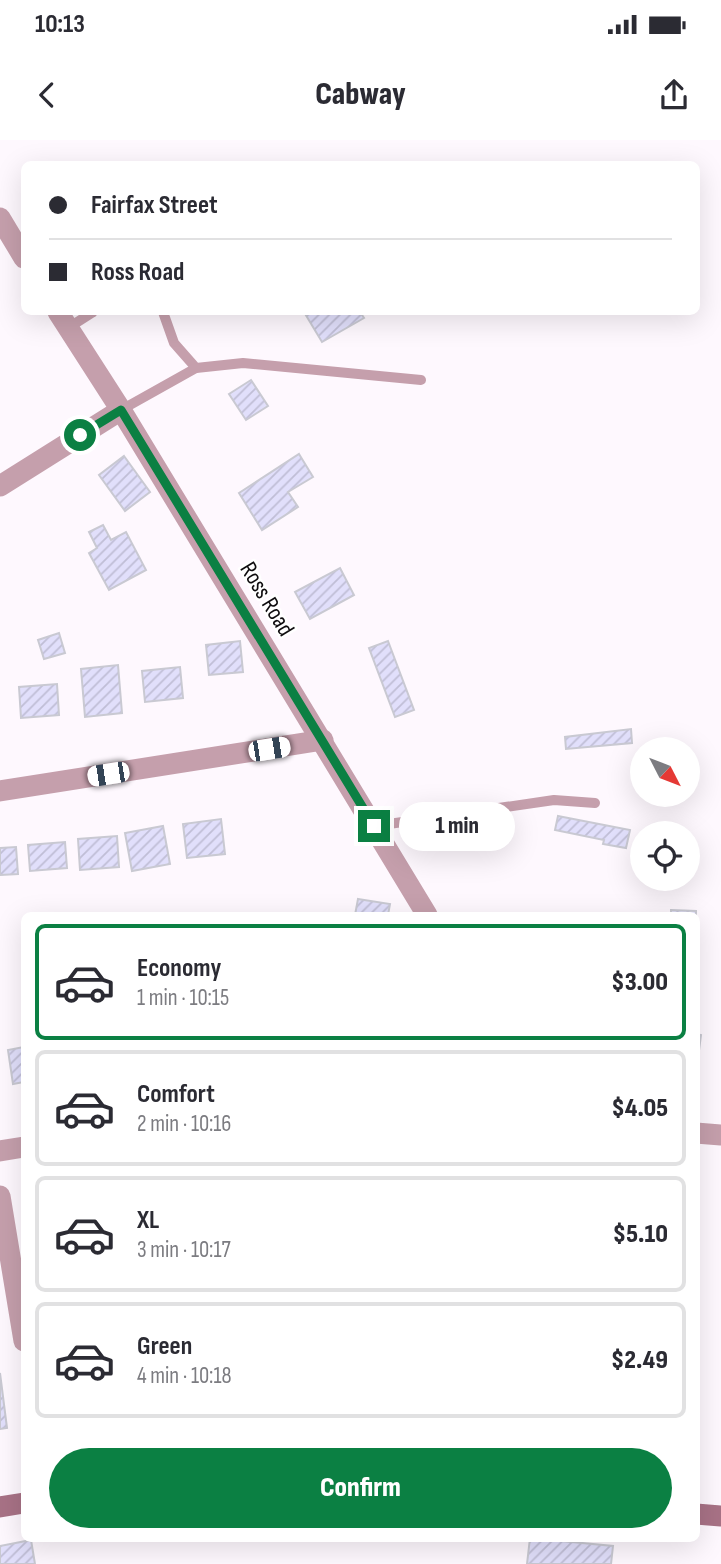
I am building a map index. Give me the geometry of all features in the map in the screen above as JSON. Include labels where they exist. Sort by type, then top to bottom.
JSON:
[{"type":"street","points":[[0,218],[21,253]]},
{"type":"street","name":"Ross Road","points":[[63,320],[121,410],[426,912]]},
{"type":"street","points":[[0,486],[121,410]]},
{"type":"street","points":[[0,791],[323,740]]},
{"type":"street","points":[[700,1133],[721,1135]]},
{"type":"street","points":[[0,1151],[21,1148]]},
{"type":"street","points":[[0,1196],[21,1323]]},
{"type":"street","points":[[0,1507],[21,1504]]},
{"type":"street","points":[[700,1514],[721,1516]]},
{"type":"lane","points":[[63,320],[82,315]]},
{"type":"lane","points":[[164,315],[174,343],[196,368]]},
{"type":"lane","points":[[121,410],[196,368],[243,363],[421,380]]},
{"type":"lane","points":[[374,826],[554,800],[594,803]]},
{"type":"building","points":[[306,315],[362,315],[364,318],[322,342]]},
{"type":"building","points":[[251,380],[268,406],[246,420],[229,394]]},
{"type":"building","points":[[299,454],[313,477],[288,492],[298,507],[262,530],[239,493]]},
{"type":"building","points":[[124,456],[150,492],[125,511],[99,475]]},
{"type":"building","points":[[103,525],[111,540],[126,532],[146,570],[109,590],[89,553],[97,548],[89,532]]},
{"type":"building","points":[[340,568],[354,595],[310,619],[295,592]]},
{"type":"building","points":[[59,633],[65,653],[44,659],[38,640]]},
{"type":"building","points":[[240,641],[243,672],[209,675],[206,645]]},
{"type":"building","points":[[388,641],[414,710],[395,717],[369,648]]},
{"type":"building","points":[[118,665],[122,713],[85,717],[81,669]]},
{"type":"building","points":[[180,667],[183,698],[145,702],[142,671]]},
{"type":"building","points":[[57,684],[59,715],[21,718],[19,687]]},
{"type":"building","points":[[631,729],[632,737],[630,743],[566,749],[565,737]]},
{"type":"building","points":[[558,816],[630,830],[626,848],[603,844],[604,840],[555,830]]},
{"type":"building","points":[[221,819],[225,854],[187,858],[183,824]]},
{"type":"building","points":[[163,826],[170,864],[132,871],[125,833]]},
{"type":"building","points":[[117,836],[119,867],[80,870],[78,839]]},
{"type":"building","points":[[65,842],[67,868],[30,871],[28,845]]},
{"type":"building","points":[[16,847],[18,874],[0,875],[0,848]]},
{"type":"building","points":[[358,899],[390,904],[389,912],[356,912]]},
{"type":"building","points":[[671,910],[696,911],[696,912]]},
{"type":"building","points":[[21,1048],[21,1083],[13,1084],[8,1050]]},
{"type":"building","points":[[0,1373],[7,1428],[0,1429]]},
{"type":"building","points":[[31,1542],[35,1564],[0,1564],[0,1546]]},
{"type":"building","points":[[530,1542],[613,1546],[611,1564],[527,1564]]},
{"type":"route","points":[[80,435],[121,410],[374,826]]}]
